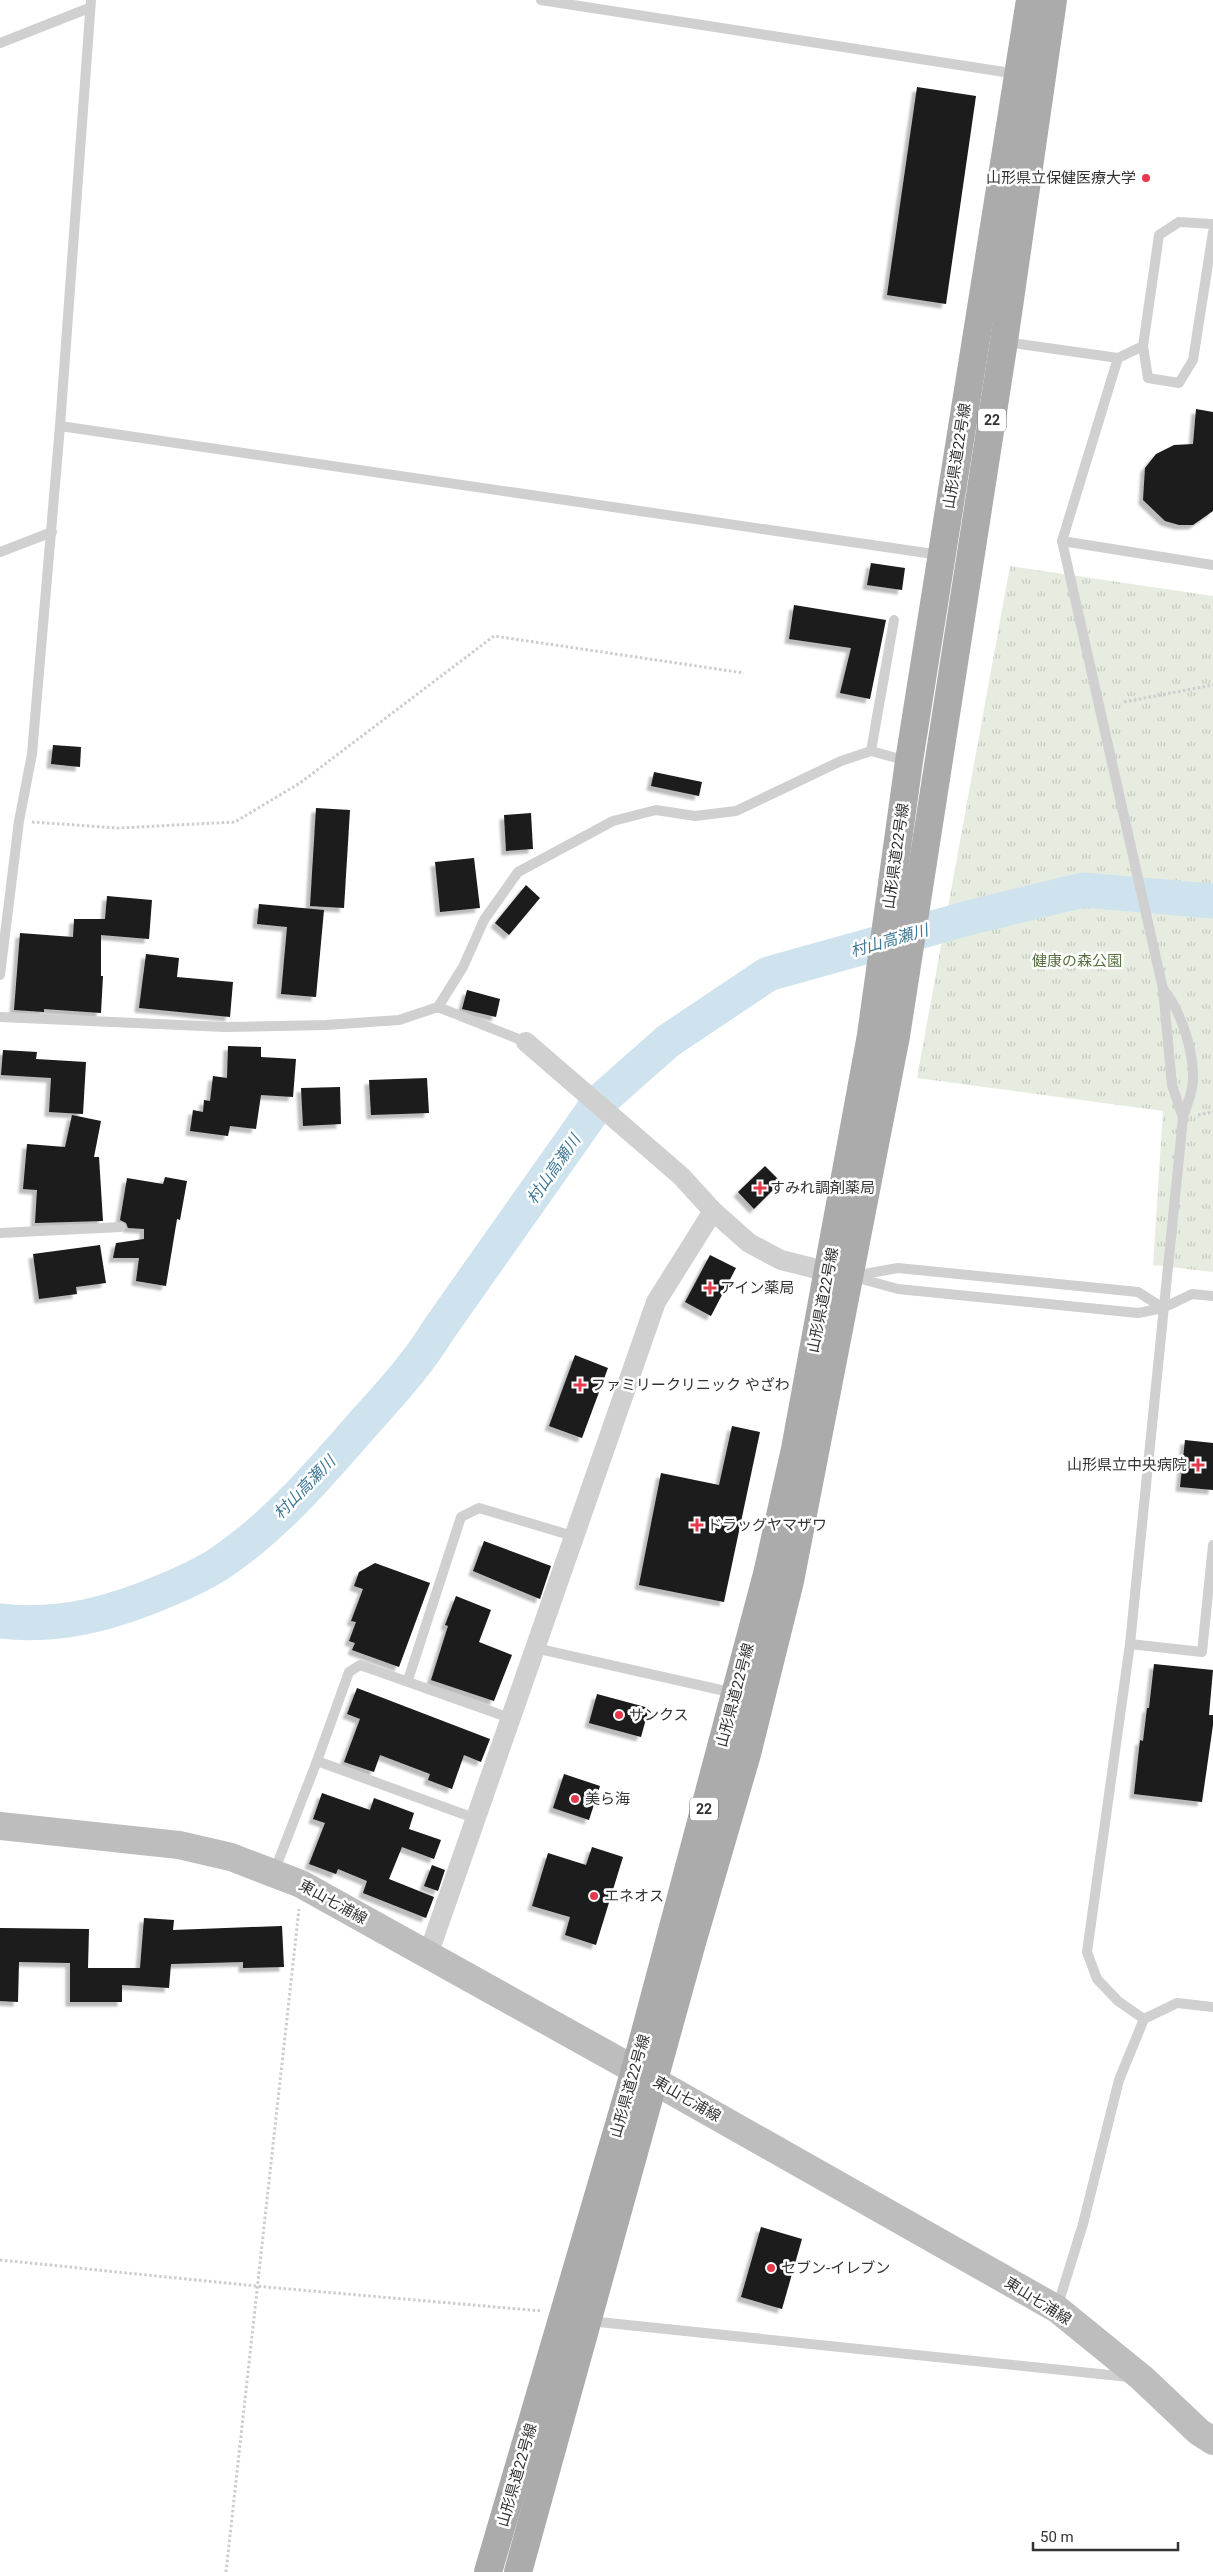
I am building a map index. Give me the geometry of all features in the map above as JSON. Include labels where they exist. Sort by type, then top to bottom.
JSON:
[{"type":"main road","name":"山形県道22号線","points":[[883,1035],[909,761],[1030,0]]},
{"type":"main road","name":"山形県道22号線","points":[[518,2572],[576,2317],[644,2075],[747,1754],[790,1581],[839,1275],[883,1035],[926,839],[1004,342],[1053,0]]},
{"type":"main road","name":"山形県道22号線","points":[[644,2075],[735,1693],[767,1574],[795,1449],[839,1275]]},
{"type":"main road","name":"東山七浦線","points":[[0,1826],[179,1845],[231,1857],[301,1884],[644,2075],[1057,2309],[1142,2378],[1199,2432],[1213,2440]]},
{"type":"main road","name":"山形県道22号線","points":[[488,2572],[576,2317]]},
{"type":"street","points":[[526,1042],[681,1176],[713,1211],[749,1243],[782,1260],[839,1275]]},
{"type":"street","points":[[428,1955],[474,1818],[656,1302],[713,1211]]},
{"type":"lane","points":[[541,0],[1019,74]]},
{"type":"lane","points":[[0,43],[90,4],[52,532],[32,754],[19,821],[0,975]]},
{"type":"lane","points":[[1213,224],[1179,222],[1159,235],[1143,346],[1148,378],[1179,383],[1193,360],[1213,232]]},
{"type":"lane","points":[[1004,342],[1118,358],[1143,346]]},
{"type":"lane","points":[[1118,358],[1062,541],[1103,716],[1163,989],[1172,1085],[1183,1118]]},
{"type":"lane","points":[[60,426],[942,555]]},
{"type":"lane","points":[[0,552],[52,532]]},
{"type":"lane","points":[[1062,541],[1213,565]]},
{"type":"lane","points":[[871,751],[894,620]]},
{"type":"lane","points":[[0,1017],[225,1027],[317,1025],[399,1020],[438,1007],[463,967],[484,920],[518,872],[613,821],[656,810],[695,816],[736,811],[841,761],[871,751],[909,761]]},
{"type":"lane","points":[[1144,2019],[1118,2002],[1097,1979],[1087,1952],[1130,1644],[1183,1118],[1194,1081],[1184,1026],[1174,1002],[1163,989]]},
{"type":"lane","points":[[438,1007],[526,1042]]},
{"type":"lane","points":[[0,1233],[121,1227]]},
{"type":"lane","points":[[839,1275],[898,1268],[1138,1292],[1163,1308]]},
{"type":"lane","points":[[839,1275],[908,1290],[1138,1313],[1163,1308],[1192,1294],[1213,1296]]},
{"type":"lane","points":[[408,1680],[462,1517],[479,1508],[573,1536]]},
{"type":"lane","points":[[1130,1644],[1202,1652],[1213,1545]]},
{"type":"lane","points":[[535,1648],[735,1693]]},
{"type":"lane","points":[[274,1872],[349,1672],[360,1665],[408,1680],[510,1718]]},
{"type":"lane","points":[[317,1761],[474,1818]]},
{"type":"lane","points":[[1057,2309],[1084,2224],[1120,2080],[1144,2019],[1177,2003],[1213,2007]]},
{"type":"lane","points":[[576,2317],[1142,2378]]},
{"type":"path","points":[[19,821],[118,828],[235,822],[300,783],[494,636],[744,673]]},
{"type":"path","points":[[1124,702],[1213,685]]},
{"type":"path","points":[[226,2572],[255,2286],[301,1884]]},
{"type":"path","points":[[0,2260],[576,2317]]},
{"type":"green space","name":"健康の森公園","points":[[1010,566],[1213,596],[1213,1272],[1153,1265],[1163,1111],[917,1078]]},
{"type":"building","points":[[917,87],[976,96],[946,304],[887,295]]},
{"type":"building","points":[[1196,409],[1213,412],[1213,511],[1193,525],[1179,525],[1165,521],[1143,500],[1145,468],[1156,454],[1174,445],[1193,444]]},
{"type":"building","points":[[871,563],[905,568],[902,590],[867,585]]},
{"type":"building","points":[[794,605],[886,620],[870,699],[840,693],[851,648],[789,639]]},
{"type":"building","points":[[53,745],[81,747],[80,767],[51,764]]},
{"type":"building","points":[[654,772],[702,782],[699,796],[651,786]]},
{"type":"building","points":[[316,808],[350,810],[344,908],[310,906]]},
{"type":"building","points":[[531,813],[533,849],[506,851],[504,815]]},
{"type":"building","points":[[474,858],[480,908],[440,912],[435,862]]},
{"type":"building","points":[[526,885],[540,898],[509,935],[495,923]]},
{"type":"building","points":[[107,896],[152,900],[149,939],[101,935],[101,976],[103,976],[101,1013],[44,1009],[44,1012],[14,1010],[20,933],[73,937],[74,919],[105,919]]},
{"type":"building","points":[[259,904],[324,910],[316,997],[281,994],[287,927],[257,924]]},
{"type":"building","points":[[146,954],[179,958],[177,977],[233,982],[230,1017],[139,1008]]},
{"type":"building","points":[[467,990],[500,999],[496,1017],[462,1009]]},
{"type":"building","points":[[228,1046],[261,1047],[261,1057],[296,1059],[293,1097],[261,1095],[256,1129],[230,1126],[228,1136],[190,1131],[193,1110],[203,1112],[204,1100],[210,1101],[213,1076],[227,1078]]},
{"type":"building","points":[[3,1050],[37,1052],[36,1059],[86,1062],[83,1114],[49,1112],[51,1078],[1,1075]]},
{"type":"building","points":[[427,1078],[429,1113],[371,1115],[369,1080]]},
{"type":"building","points":[[340,1087],[341,1124],[303,1126],[301,1088]]},
{"type":"building","points":[[72,1115],[101,1121],[94,1157],[99,1157],[103,1221],[35,1223],[37,1190],[23,1189],[27,1144],[65,1147]]},
{"type":"building","points":[[765,1166],[781,1182],[754,1209],[738,1192]]},
{"type":"building","points":[[165,1177],[187,1181],[180,1220],[177,1219],[166,1286],[136,1281],[139,1258],[113,1258],[116,1243],[144,1239],[144,1229],[128,1228],[126,1223],[120,1220],[127,1178],[163,1184]]},
{"type":"building","points":[[100,1245],[106,1283],[76,1287],[77,1294],[39,1299],[33,1254]]},
{"type":"building","points":[[710,1255],[736,1268],[711,1316],[685,1302]]},
{"type":"building","points":[[575,1355],[608,1368],[582,1438],[549,1426]]},
{"type":"building","points":[[732,1426],[760,1432],[724,1602],[639,1585],[661,1473],[719,1485]]},
{"type":"building","name":"山形県立中央病院","points":[[1185,1440],[1213,1443],[1213,1490],[1180,1487]]},
{"type":"building","points":[[484,1541],[551,1566],[540,1599],[473,1571]]},
{"type":"building","points":[[375,1563],[430,1583],[399,1667],[352,1650],[355,1643],[349,1641],[356,1622],[351,1621],[363,1589],[354,1586],[359,1572]]},
{"type":"building","points":[[456,1596],[491,1610],[479,1642],[512,1655],[494,1701],[431,1680],[448,1626],[445,1625]]},
{"type":"building","points":[[1154,1664],[1213,1670],[1209,1715],[1213,1715],[1213,1725],[1202,1802],[1134,1794],[1140,1740],[1143,1741]]},
{"type":"building","points":[[357,1688],[490,1739],[481,1762],[464,1755],[452,1789],[428,1780],[430,1774],[380,1755],[374,1772],[344,1762],[360,1719],[347,1714]]},
{"type":"building","name":"サンクス","points":[[597,1694],[649,1708],[641,1737],[589,1723]]},
{"type":"building","points":[[564,1774],[600,1786],[589,1820],[553,1808]]},
{"type":"building","points":[[322,1793],[370,1810],[374,1798],[414,1813],[409,1829],[441,1840],[434,1859],[402,1847],[389,1879],[434,1897],[426,1918],[363,1893],[367,1881],[338,1869],[336,1874],[309,1864],[325,1823],[313,1819]]},
{"type":"building","points":[[592,1847],[623,1857],[596,1945],[565,1935],[570,1917],[532,1906],[548,1853],[586,1865]]},
{"type":"building","points":[[432,1865],[445,1870],[438,1891],[424,1886]]},
{"type":"building","points":[[144,1918],[174,1920],[173,1930],[282,1926],[284,1967],[243,1968],[243,1962],[171,1964],[169,1988],[122,1985],[122,2002],[70,2002],[70,1963],[19,1962],[18,2002],[0,2001],[0,1928],[89,1929],[88,1968],[140,1968]]},
{"type":"building","name":"セブン-イレブン","points":[[761,2227],[802,2239],[782,2309],[741,2297]]},
{"type":"waterway","name":"村山高瀬川","points":[[0,1621],[22,1623],[65,1620],[86,1617],[128,1605],[203,1573],[223,1561],[260,1533],[310,1484],[411,1369],[599,1102],[668,1041],[768,974],[972,917],[1083,890],[1213,901]]},
{"type":"place","name":"山形県立保健医療大学","points":[[1146,178]]},
{"type":"place","name":"すみれ調剤薬局","points":[[760,1188]]},
{"type":"place","name":"アイン薬局","points":[[710,1288]]},
{"type":"place","name":"ファミリークリニック やざわ","points":[[580,1385]]},
{"type":"place","name":"山形県立中央病院","points":[[1198,1465]]},
{"type":"place","name":"ドラッグヤマザワ","points":[[697,1525]]},
{"type":"place","name":"サンクス","points":[[619,1715]]},
{"type":"place","name":"美ら海","points":[[575,1799]]},
{"type":"place","name":"エネオス","points":[[594,1896]]},
{"type":"place","name":"セブン-イレブン","points":[[771,2268]]}]
